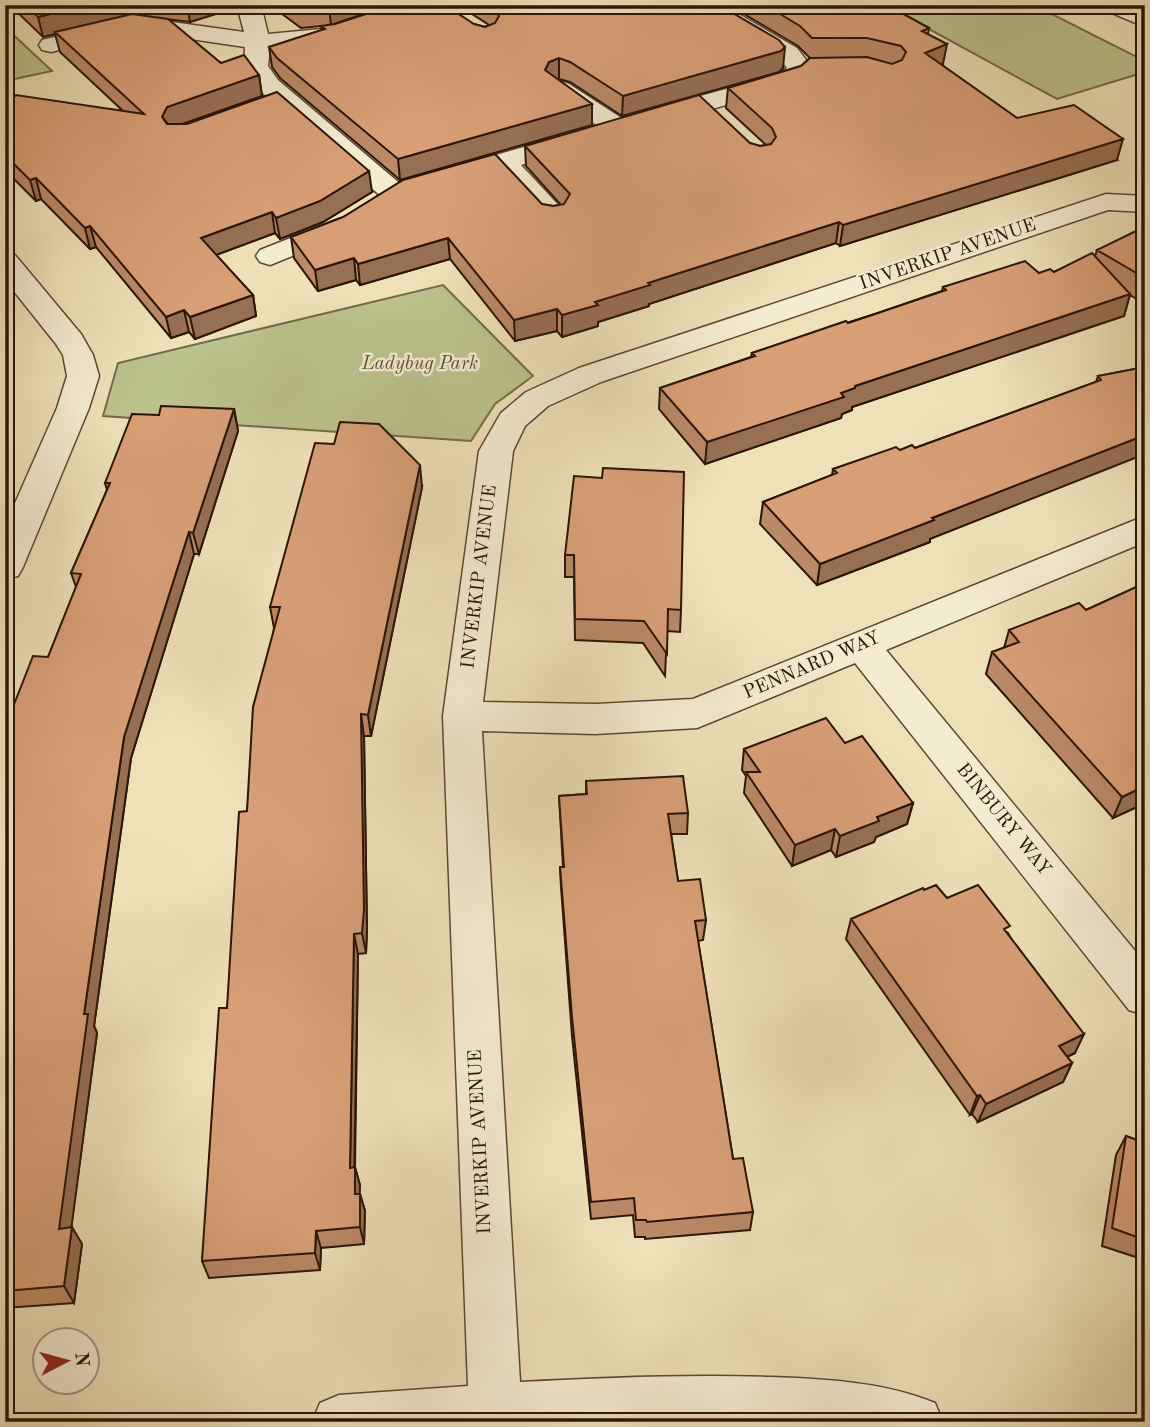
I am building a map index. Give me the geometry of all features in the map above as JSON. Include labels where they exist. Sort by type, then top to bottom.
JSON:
[{"type":"street","points":[[249,5],[258,41],[256,66],[268,85],[396,195]]},
{"type":"street","points":[[1113,5],[1145,20]]},
{"type":"street","points":[[270,256],[334,230],[396,195],[617,127],[712,113],[813,68],[712,6]]},
{"type":"street","points":[[51,45],[136,24],[258,41],[289,41],[336,35],[436,7]]},
{"type":"street","points":[[561,89],[617,127]]},
{"type":"street","points":[[258,108],[284,99]]},
{"type":"street","points":[[503,162],[554,217]]},
{"type":"street","name":"INVERKIP AVENUE","points":[[495,1410],[462,716],[496,451],[512,420],[537,399],[590,375],[1106,202],[1145,204]]},
{"type":"street","points":[[5,261],[70,341],[78,355],[83,376],[73,408],[5,567]]},
{"type":"street","name":"PENNARD WAY","points":[[462,716],[596,719],[697,713],[1145,528]]},
{"type":"street","name":"BINBURY WAY","points":[[861,645],[1145,996]]},
{"type":"street","points":[[339,1422],[495,1410],[691,1401],[827,1406],[916,1422]]},
{"type":"green space","points":[[885,5],[1034,5],[1145,61],[1145,72],[1057,99]]},
{"type":"green space","points":[[5,27],[52,71],[5,81]]},
{"type":"green space","name":"Ladybug Park","points":[[443,285],[533,376],[495,404],[471,441],[103,416],[118,363]]},
{"type":"building","points":[[25,5],[87,5],[38,17]]},
{"type":"building","points":[[294,5],[330,5],[298,8]]},
{"type":"building","points":[[394,5],[445,5],[474,24],[485,27],[495,23],[499,16],[487,5],[719,5],[779,40],[785,47],[781,51],[623,96],[570,62],[559,58],[549,62],[545,70],[592,104],[398,159],[277,58],[269,47],[325,29],[321,26]]},
{"type":"building","points":[[765,5],[887,5],[929,28],[922,31],[947,44],[925,53],[1017,118],[1074,105],[1123,139],[843,225],[839,222],[648,283],[650,285],[595,302],[598,305],[562,315],[557,309],[514,320],[448,238],[358,264],[354,258],[315,270],[291,237],[343,217],[403,180],[495,154],[542,204],[564,204],[570,194],[525,146],[699,95],[750,143],[760,146],[771,144],[776,137],[772,128],[728,88],[801,66],[810,58],[867,57],[892,64],[902,60],[906,52],[901,46],[867,38],[812,38],[800,26]]},
{"type":"building","points":[[132,14],[168,19],[221,63],[244,55],[259,75],[167,107],[162,117],[167,124],[187,124],[277,92],[369,171],[320,201],[276,218],[272,212],[201,238],[253,295],[190,317],[184,310],[166,317],[90,226],[85,228],[36,178],[30,180],[5,155],[5,97],[13,98],[16,95],[144,114],[55,32]]},
{"type":"building","points":[[1140,229],[1145,232],[1145,278],[1097,250]]},
{"type":"building","points":[[1092,253],[1130,294],[855,386],[841,393],[844,397],[707,442],[660,388],[755,356],[752,353],[878,313],[946,290],[943,287],[1025,261],[1039,273],[1050,269],[1054,272]]},
{"type":"building","points":[[1145,367],[1145,435],[820,564],[763,502],[837,473],[833,469],[896,447],[900,450],[912,445],[915,448],[1101,380],[1098,376]]},
{"type":"building","points":[[161,406],[234,409],[193,533],[189,532],[124,737],[84,1014],[88,1014],[59,1229],[72,1227],[64,1286],[5,1291],[5,742],[13,707],[33,656],[48,657],[81,574],[71,573],[110,483],[105,483],[132,414],[159,415]]},
{"type":"building","points":[[340,422],[379,424],[420,465],[368,715],[361,714],[364,910],[362,933],[354,934],[350,1168],[355,1167],[355,1194],[360,1194],[360,1227],[316,1231],[315,1253],[202,1261],[219,1008],[227,1008],[239,812],[247,811],[253,707],[280,607],[270,607],[315,443],[334,444]]},
{"type":"building","points":[[603,468],[684,472],[681,610],[668,609],[667,654],[644,621],[575,619],[574,555],[565,555],[574,476],[602,478]]},
{"type":"building","points":[[1145,583],[1145,786],[1122,797],[992,652],[1019,642],[1009,630],[1079,603],[1086,610]]},
{"type":"building","points":[[826,718],[845,743],[862,736],[913,803],[877,817],[879,821],[840,836],[835,829],[795,845],[746,772],[760,772],[744,749]]},
{"type":"building","points":[[683,776],[688,813],[668,814],[678,881],[700,879],[706,920],[695,921],[733,1159],[743,1158],[753,1212],[647,1222],[636,1220],[634,1198],[591,1202],[560,867],[564,867],[559,796],[587,794],[586,781]]},
{"type":"building","points":[[936,885],[947,898],[978,885],[1010,926],[1004,929],[1084,1034],[1059,1046],[1072,1063],[986,1104],[980,1095],[977,1096],[851,919]]},
{"type":"building","points":[[1126,1136],[1145,1143],[1145,1240],[1112,1228]]}]
